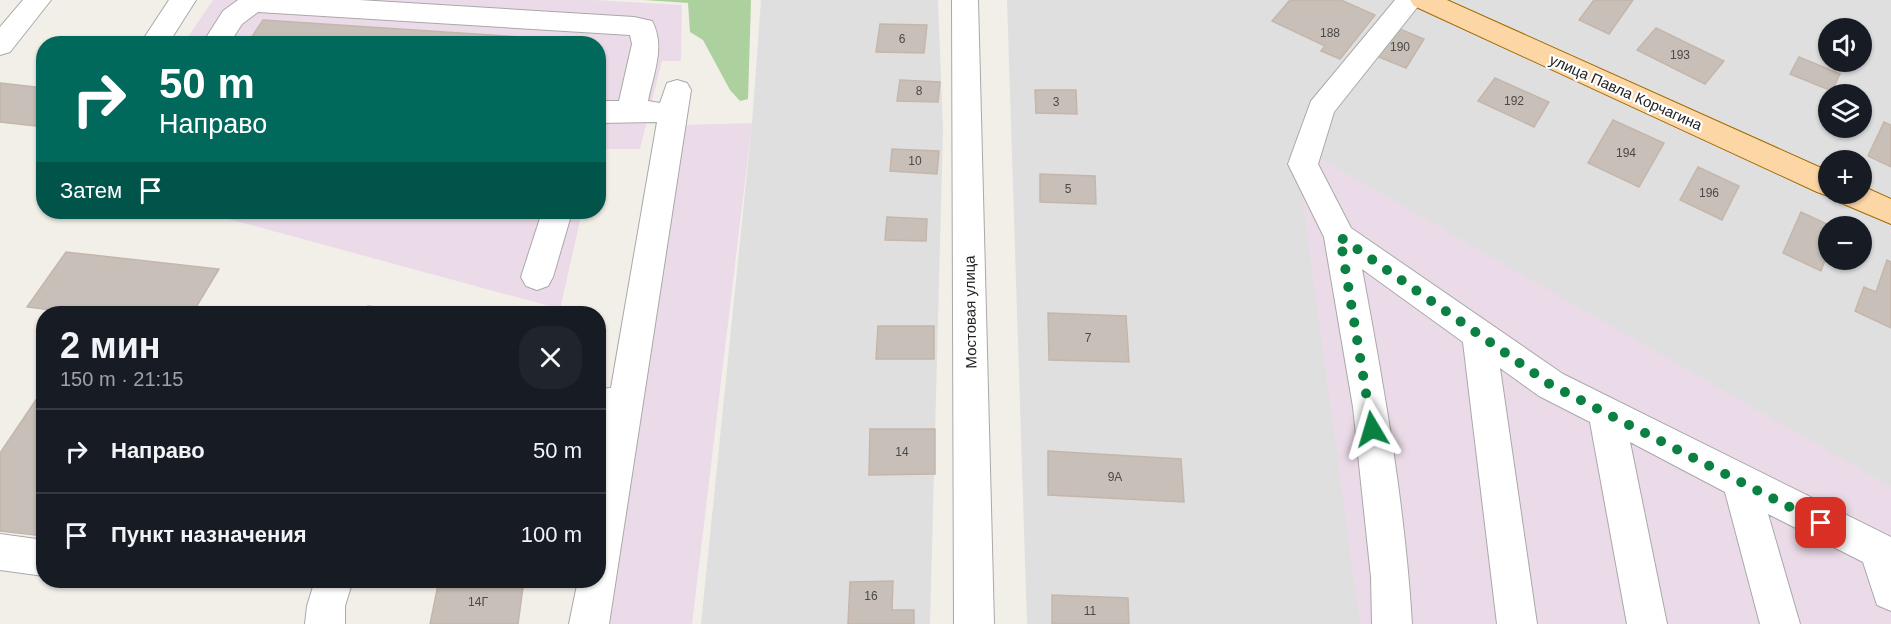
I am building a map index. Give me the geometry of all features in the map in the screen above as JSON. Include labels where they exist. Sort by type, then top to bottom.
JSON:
[{"type":"main road","name":"улица Павла Корчагина","points":[[1423,0],[1818,179]]},
{"type":"main road","points":[[1872,204],[1891,212]]},
{"type":"street","points":[[0,45],[38,0]]},
{"type":"street","points":[[158,36],[183,0]]},
{"type":"street","name":"Мостовая улица","points":[[966,0],[974,624]]},
{"type":"street","points":[[1392,624],[1390,577],[1370,407],[1340,237],[1304,164],[1321,108],[1410,0]]},
{"type":"street","points":[[221,36],[235,13],[258,3],[634,26],[642,28],[646,44],[631,112]]},
{"type":"street","points":[[606,112],[631,112],[676,101],[613,404],[606,481]]},
{"type":"street","points":[[537,277],[555,219]]},
{"type":"street","points":[[1340,237],[1551,385],[1884,554],[1891,592]]},
{"type":"street","points":[[1479,335],[1517,624]]},
{"type":"street","points":[[1606,413],[1647,624]]},
{"type":"street","points":[[1741,482],[1780,624]]},
{"type":"street","points":[[0,552],[36,557]]},
{"type":"street","points":[[325,624],[326,606],[332,588]]},
{"type":"street","points":[[589,624],[596,588]]},
{"type":"shaded area","points":[[213,0],[594,0],[682,5],[681,61],[662,61],[640,149],[606,149],[606,36],[188,36]]},
{"type":"shaded area","points":[[761,0],[938,0],[943,130],[930,624],[701,624],[752,123]]},
{"type":"shaded area","points":[[1007,0],[1891,0],[1891,624],[1027,624]]},
{"type":"shaded area","points":[[752,123],[692,624],[605,624],[682,125]]},
{"type":"shaded area","points":[[1295,144],[1891,487],[1891,624],[1360,624]]},
{"type":"shaded area","points":[[229,219],[580,219],[561,306],[549,306]]},
{"type":"green space","points":[[644,0],[751,0],[748,99],[740,101],[730,90],[703,40],[690,32],[688,3]]},
{"type":"building","points":[[1290,0],[1341,0],[1375,15],[1340,59],[1321,51],[1325,46],[1272,21]]},
{"type":"building","points":[[1594,0],[1633,0],[1609,34],[1579,20]]},
{"type":"building","points":[[263,20],[506,36],[252,36]]},
{"type":"building","points":[[880,24],[927,25],[924,53],[876,52]]},
{"type":"building","points":[[1395,27],[1424,39],[1406,68],[1376,56]]},
{"type":"building","points":[[1656,28],[1724,61],[1705,84],[1637,50]]},
{"type":"building","points":[[1799,57],[1818,65],[1818,72],[1840,74],[1835,84],[1818,85],[1790,74]]},
{"type":"building","points":[[1495,78],[1549,102],[1534,127],[1478,101]]},
{"type":"building","points":[[900,80],[940,82],[938,102],[897,101]]},
{"type":"building","points":[[0,83],[36,87],[36,126],[0,122]]},
{"type":"building","points":[[1035,90],[1076,90],[1077,114],[1036,113]]},
{"type":"building","points":[[1613,120],[1664,143],[1639,187],[1588,163]]},
{"type":"building","points":[[1884,122],[1891,125],[1891,167],[1872,158],[1871,150]]},
{"type":"building","points":[[892,149],[939,151],[937,174],[890,171]]},
{"type":"building","points":[[1698,167],[1739,186],[1722,220],[1680,200]]},
{"type":"building","points":[[1040,174],[1095,176],[1096,204],[1040,202]]},
{"type":"building","points":[[1801,212],[1818,220],[1818,270],[1783,253]]},
{"type":"building","points":[[887,217],[927,219],[926,241],[885,240]]},
{"type":"building","points":[[66,252],[219,269],[197,306],[27,307]]},
{"type":"building","points":[[1887,260],[1891,262],[1891,328],[1855,311],[1864,287],[1876,292]]},
{"type":"building","points":[[1048,313],[1126,316],[1129,362],[1049,360]]},
{"type":"building","points":[[878,326],[934,326],[934,359],[876,359]]},
{"type":"building","points":[[36,400],[36,535],[0,531],[0,453]]},
{"type":"building","points":[[870,429],[935,429],[935,474],[869,475]]},
{"type":"building","points":[[1048,451],[1181,459],[1184,502],[1048,495]]},
{"type":"building","points":[[893,581],[892,610],[914,610],[914,624],[848,624],[850,582]]},
{"type":"building","points":[[437,588],[523,588],[518,624],[430,624]]},
{"type":"building","points":[[1052,595],[1128,598],[1129,624],[1052,624]]},
{"type":"route","points":[[1372,429],[1340,237],[1551,385],[1821,523]]}]
